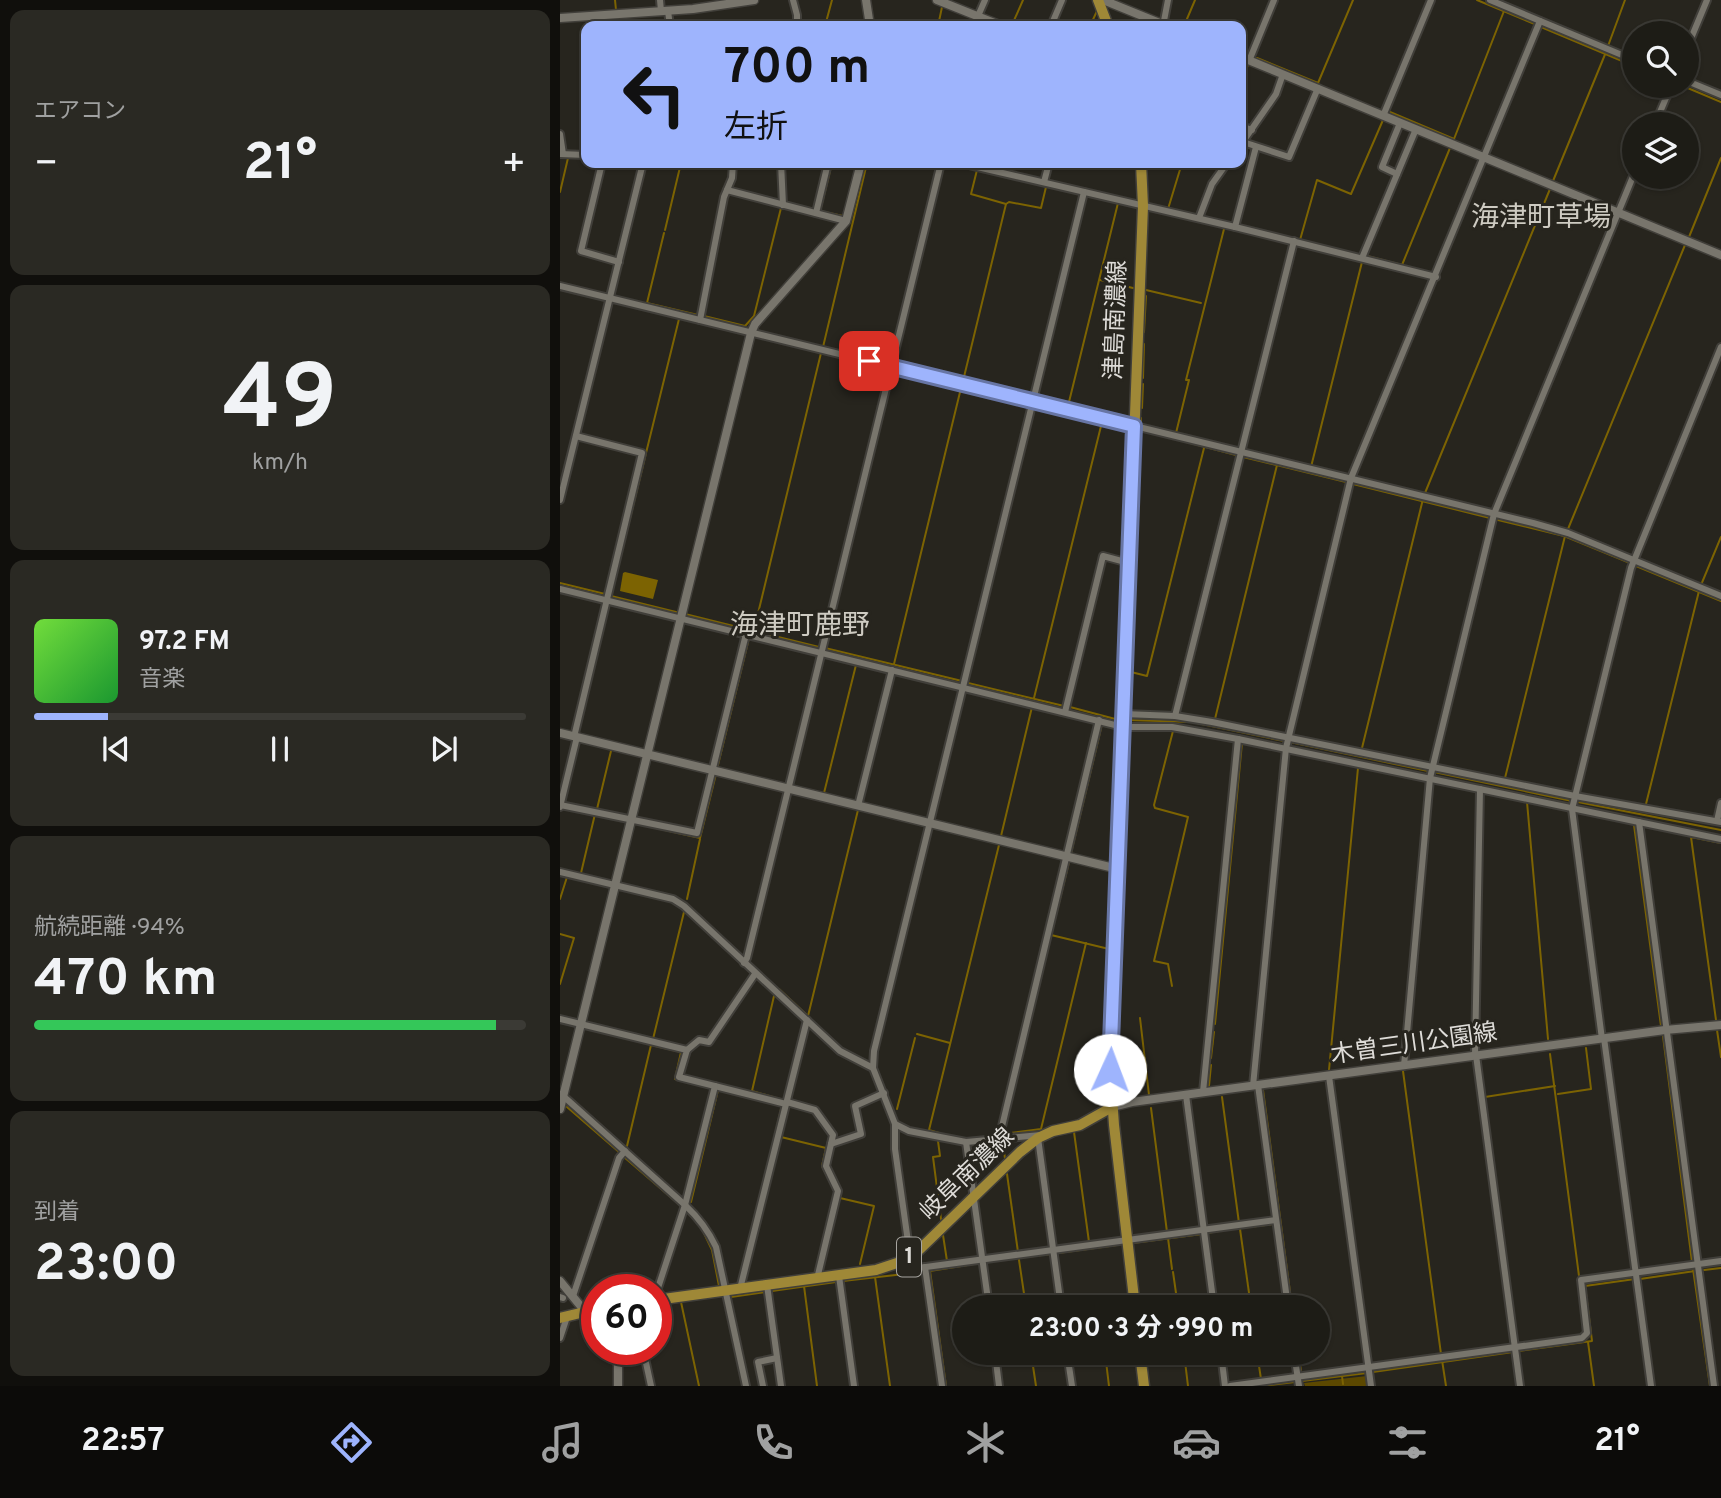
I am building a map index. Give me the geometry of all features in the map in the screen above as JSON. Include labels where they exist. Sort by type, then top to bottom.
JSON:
[{"type":"main road","points":[[1098,0],[1106,21]]},
{"type":"main road","name":"津島南濃線","points":[[1112,1107],[1110,1068],[1143,206],[1142,168]]},
{"type":"main road","points":[[1112,1107],[1134,1295]]},
{"type":"main road","name":"岐阜南濃線","points":[[672,1298],[876,1270],[905,1259],[974,1199],[1020,1152],[1040,1137],[1080,1125],[1112,1107]]},
{"type":"main road","points":[[1141,1365],[1144,1386]]},
{"type":"street","points":[[660,0],[668,21]]},
{"type":"street","points":[[560,18],[664,11],[754,0]]},
{"type":"street","points":[[793,0],[797,21]]},
{"type":"street","points":[[866,0],[869,21]]},
{"type":"street","points":[[937,0],[952,3],[990,21]]},
{"type":"street","points":[[978,16],[985,0]]},
{"type":"street","points":[[1053,21],[1062,0]]},
{"type":"street","points":[[1103,0],[1152,21]]},
{"type":"street","points":[[1165,21],[1168,0]]},
{"type":"street","points":[[1246,57],[1274,0]]},
{"type":"street","points":[[1383,116],[1430,0]]},
{"type":"street","points":[[1490,0],[1622,55]]},
{"type":"street","points":[[1698,21],[1707,0]]},
{"type":"street","points":[[1286,1295],[1255,1086],[1286,748],[1351,478],[1540,21]]},
{"type":"street","points":[[1246,59],[1721,254]]},
{"type":"street","points":[[1246,138],[1276,94],[1283,74]]},
{"type":"street","points":[[1699,86],[1721,95]]},
{"type":"street","points":[[1246,144],[1289,157],[1318,88]]},
{"type":"street","points":[[1397,174],[1382,167],[1401,123]]},
{"type":"street","points":[[1246,128],[1252,130]]},
{"type":"street","points":[[1362,258],[1416,129]]},
{"type":"street","points":[[560,134],[561,154],[581,155]]},
{"type":"street","points":[[1235,227],[1256,147]]},
{"type":"street","points":[[602,168],[581,251],[619,261]]},
{"type":"street","points":[[560,500],[642,168]]},
{"type":"street","points":[[700,320],[733,168]]},
{"type":"street","points":[[781,168],[783,205]]},
{"type":"street","points":[[816,213],[827,168]]},
{"type":"street","points":[[560,1109],[751,333],[755,324],[846,221],[861,168]]},
{"type":"street","points":[[744,963],[940,168]]},
{"type":"street","points":[[989,168],[1436,277]]},
{"type":"street","points":[[1044,182],[1048,168]]},
{"type":"street","points":[[1199,218],[1212,184],[1223,168]]},
{"type":"street","points":[[1404,1066],[1430,777],[1494,514],[1628,189]]},
{"type":"street","points":[[727,190],[846,221]]},
{"type":"street","points":[[1084,192],[876,1039],[873,1068],[895,1124],[906,1269],[1276,1220]]},
{"type":"street","points":[[1175,716],[1294,242]]},
{"type":"street","points":[[560,286],[1568,533],[1721,596]]},
{"type":"street","points":[[1651,1386],[1572,807],[1634,560],[1721,347]]},
{"type":"street","points":[[576,436],[642,453],[560,806],[697,833],[748,634]]},
{"type":"street","points":[[1066,709],[1103,556],[1129,563]]},
{"type":"street","points":[[560,589],[608,597],[748,634],[822,649],[892,670],[963,684],[1066,709],[1099,720],[1172,727],[1286,748],[1721,839]]},
{"type":"street","points":[[858,806],[892,670]]},
{"type":"street","points":[[1124,721],[1175,716],[1575,797],[1719,822],[1721,803]]},
{"type":"street","points":[[999,1139],[1099,720]]},
{"type":"street","points":[[560,733],[1118,869]]},
{"type":"street","points":[[1203,1092],[1238,739]]},
{"type":"street","points":[[1480,789],[1475,1055],[1520,1386]]},
{"type":"street","points":[[1639,822],[1714,1386]]},
{"type":"street","points":[[560,872],[673,899],[684,906],[840,1051],[873,1068]]},
{"type":"street","points":[[755,974],[709,1042],[699,1040],[687,1050],[679,1077],[815,1110],[833,1135],[826,1166],[838,1191],[817,1279]]},
{"type":"street","points":[[560,1019],[687,1050]]},
{"type":"street","points":[[740,1289],[807,1020]]},
{"type":"street","name":"木曽三川公園線","points":[[1112,1107],[1128,1102],[1475,1055],[1721,1025]]},
{"type":"street","points":[[1329,1076],[1371,1386]]},
{"type":"street","points":[[663,1274],[685,1205],[715,1086]]},
{"type":"street","points":[[831,1144],[861,1134],[855,1106],[884,1093]]},
{"type":"street","points":[[562,1095],[700,1219],[716,1247],[746,1386]]},
{"type":"street","points":[[1186,1095],[1212,1295]]},
{"type":"street","points":[[895,1124],[909,1131],[966,1142],[1040,1137],[1059,1295]]},
{"type":"street","points":[[966,1142],[988,1295]]},
{"type":"street","points":[[573,1296],[618,1163],[625,1151]]},
{"type":"street","points":[[1223,1365],[1228,1386],[1582,1338],[1587,1333],[1581,1280],[1721,1261]]},
{"type":"street","points":[[925,1267],[942,1386]]},
{"type":"street","points":[[839,1276],[854,1386]]},
{"type":"street","points":[[560,1281],[581,1306]]},
{"type":"street","points":[[767,1285],[781,1386]]},
{"type":"street","points":[[560,1338],[564,1316]]},
{"type":"street","points":[[763,1386],[758,1362],[777,1358]]},
{"type":"street","points":[[618,1365],[618,1386]]},
{"type":"street","points":[[646,1365],[651,1386]]},
{"type":"street","points":[[996,1365],[999,1386]]},
{"type":"street","points":[[1069,1365],[1072,1386]]},
{"type":"street","points":[[1296,1365],[1298,1386]]},
{"type":"shaded area","points":[[625,572],[658,580],[653,599],[620,591]]},
{"type":"shaded area","points":[[1367,1376],[1369,1386],[1305,1386],[1304,1383]]},
{"type":"waterway","points":[[615,0],[616,10]]},
{"type":"waterway","points":[[826,21],[832,0]]},
{"type":"waterway","points":[[1014,21],[1023,0]]},
{"type":"waterway","points":[[1186,21],[1195,0]]},
{"type":"waterway","points":[[1257,58],[1318,83],[1353,0]]},
{"type":"waterway","points":[[1477,0],[1537,25]]},
{"type":"waterway","points":[[1608,46],[1625,0]]},
{"type":"waterway","points":[[939,21],[942,7]]},
{"type":"waterway","points":[[1092,21],[1097,11]]},
{"type":"waterway","points":[[1390,112],[1454,139],[1504,11]]},
{"type":"waterway","points":[[1541,27],[1622,61]]},
{"type":"waterway","points":[[1553,181],[1606,52]]},
{"type":"waterway","points":[[1246,70],[1248,65]]},
{"type":"waterway","points":[[1699,93],[1721,102]]},
{"type":"waterway","points":[[1300,240],[1317,180],[1351,194],[1383,120]]},
{"type":"waterway","points":[[1367,256],[1402,265],[1450,148]]},
{"type":"waterway","points":[[560,192],[568,158]]},
{"type":"waterway","points":[[1689,237],[1721,158]]},
{"type":"waterway","points":[[665,230],[680,168]]},
{"type":"waterway","points":[[820,211],[831,168]]},
{"type":"waterway","points":[[823,347],[866,168]]},
{"type":"waterway","points":[[1048,179],[1051,168]]},
{"type":"waterway","points":[[1168,209],[1180,168]]},
{"type":"waterway","points":[[977,170],[971,194],[1006,204]]},
{"type":"waterway","points":[[963,381],[1006,204],[1009,202],[1041,208],[1046,187]]},
{"type":"waterway","points":[[1425,493],[1550,189]]},
{"type":"waterway","points":[[1068,406],[1118,203]]},
{"type":"waterway","points":[[796,205],[814,209]]},
{"type":"waterway","points":[[704,316],[745,326],[754,316],[781,208]]},
{"type":"waterway","points":[[820,211],[843,216]]},
{"type":"waterway","points":[[1176,433],[1189,380],[1186,380],[1224,229]]},
{"type":"waterway","points":[[664,233],[647,303],[698,315]]},
{"type":"waterway","points":[[1568,529],[1685,245]]},
{"type":"waterway","points":[[1311,467],[1362,262]]},
{"type":"waterway","points":[[1100,280],[1133,288]]},
{"type":"waterway","points":[[1146,290],[1201,303]]},
{"type":"waterway","points":[[1144,332],[1146,296]]},
{"type":"waterway","points":[[615,579],[679,319]]},
{"type":"waterway","points":[[1143,378],[1144,344]]},
{"type":"waterway","points":[[754,630],[821,353]]},
{"type":"waterway","points":[[1142,408],[1143,384]]},
{"type":"waterway","points":[[894,664],[961,388]]},
{"type":"waterway","points":[[1034,698],[1102,422],[1066,414]]},
{"type":"waterway","points":[[1141,418],[1141,424]]},
{"type":"waterway","points":[[1175,439],[1236,455]]},
{"type":"waterway","points":[[1131,672],[1147,676],[1204,448]]},
{"type":"waterway","points":[[1243,457],[1346,482]]},
{"type":"waterway","points":[[1215,719],[1277,465]]},
{"type":"waterway","points":[[1353,484],[1490,518]]},
{"type":"waterway","points":[[1362,748],[1423,499]]},
{"type":"waterway","points":[[1498,520],[1564,536],[1630,563]]},
{"type":"waterway","points":[[1505,778],[1565,536]]},
{"type":"waterway","points":[[1701,585],[1721,537]]},
{"type":"waterway","points":[[1636,566],[1721,601]]},
{"type":"waterway","points":[[560,583],[605,594]]},
{"type":"waterway","points":[[1646,804],[1699,591]]},
{"type":"waterway","points":[[611,596],[680,613]]},
{"type":"waterway","points":[[585,704],[609,604]]},
{"type":"waterway","points":[[685,614],[819,647]]},
{"type":"waterway","points":[[717,769],[749,638]]},
{"type":"waterway","points":[[825,648],[962,681]]},
{"type":"waterway","points":[[824,793],[856,665]]},
{"type":"waterway","points":[[862,802],[893,678]]},
{"type":"waterway","points":[[968,683],[1064,706]]},
{"type":"waterway","points":[[1001,836],[1032,707]]},
{"type":"waterway","points":[[1070,707],[1119,720]]},
{"type":"waterway","points":[[1128,720],[1192,722],[1284,741]]},
{"type":"waterway","points":[[1071,853],[1102,724]]},
{"type":"waterway","points":[[1112,861],[1117,729]]},
{"type":"waterway","points":[[1172,986],[1168,964],[1154,961],[1188,817],[1155,808],[1154,805],[1173,731]]},
{"type":"waterway","points":[[1290,742],[1428,771]]},
{"type":"waterway","points":[[1215,1024],[1242,743]]},
{"type":"waterway","points":[[597,809],[611,751]]},
{"type":"waterway","points":[[1329,1070],[1358,768]]},
{"type":"waterway","points":[[1434,772],[1572,801]]},
{"type":"waterway","points":[[647,826],[700,838],[716,774]]},
{"type":"waterway","points":[[1527,802],[1548,1039]]},
{"type":"waterway","points":[[1578,802],[1721,830]]},
{"type":"waterway","points":[[779,989],[808,1016],[858,810]]},
{"type":"waterway","points":[[581,873],[595,814]]},
{"type":"waterway","points":[[1634,825],[1661,1026]]},
{"type":"waterway","points":[[1716,1020],[1691,837],[1721,843]]},
{"type":"waterway","points":[[687,899],[700,839]]},
{"type":"waterway","points":[[939,1133],[929,1130],[999,845]]},
{"type":"waterway","points":[[1069,862],[1051,935],[1109,949],[1110,936]]},
{"type":"waterway","points":[[560,899],[567,877],[580,879]]},
{"type":"waterway","points":[[1110,920],[1112,880]]},
{"type":"waterway","points":[[1472,1050],[1475,904]]},
{"type":"waterway","points":[[653,1039],[684,912]]},
{"type":"waterway","points":[[560,934],[574,938],[560,984]]},
{"type":"waterway","points":[[1003,1134],[1041,1129],[1086,943]]},
{"type":"waterway","points":[[774,996],[752,1091],[783,1100]]},
{"type":"waterway","points":[[1140,1018],[1149,1095]]},
{"type":"waterway","points":[[1717,1030],[1721,1057]]},
{"type":"waterway","points":[[1211,1058],[1214,1032]]},
{"type":"waterway","points":[[917,1034],[950,1043]]},
{"type":"waterway","points":[[1663,1036],[1692,1262]]},
{"type":"waterway","points":[[897,1109],[915,1038]]},
{"type":"waterway","points":[[627,1146],[651,1045],[681,1052],[675,1079],[713,1089]]},
{"type":"waterway","points":[[1558,1094],[1591,1089],[1586,1048]]},
{"type":"waterway","points":[[1550,1054],[1579,1276],[1584,1276]]},
{"type":"waterway","points":[[1209,1086],[1211,1065]]},
{"type":"waterway","points":[[1403,1071],[1441,1354]]},
{"type":"waterway","points":[[1485,1097],[1555,1086]]},
{"type":"waterway","points":[[691,1202],[718,1090]]},
{"type":"waterway","points":[[1263,1090],[1290,1295]]},
{"type":"waterway","points":[[1222,1097],[1239,1223]]},
{"type":"waterway","points":[[775,1135],[782,1105]]},
{"type":"waterway","points":[[567,1107],[619,1152]]},
{"type":"waterway","points":[[1151,1108],[1167,1232]]},
{"type":"waterway","points":[[1074,1132],[1089,1242]]},
{"type":"waterway","points":[[781,1137],[826,1148],[822,1166],[828,1178]]},
{"type":"waterway","points":[[938,1141],[940,1156],[933,1157],[941,1219]]},
{"type":"waterway","points":[[1003,1142],[1005,1159]]},
{"type":"waterway","points":[[624,1157],[681,1206]]},
{"type":"waterway","points":[[1007,1174],[1018,1252]]},
{"type":"waterway","points":[[840,1198],[874,1206],[860,1264]]},
{"type":"waterway","points":[[686,1211],[694,1219]]},
{"type":"waterway","points":[[1224,1230],[1273,1224]]},
{"type":"waterway","points":[[702,1229],[712,1250],[719,1286]]},
{"type":"waterway","points":[[1240,1229],[1249,1295]]},
{"type":"waterway","points":[[1207,1233],[1219,1231]]},
{"type":"waterway","points":[[1133,1243],[1202,1234]]},
{"type":"waterway","points":[[943,1235],[947,1261]]},
{"type":"waterway","points":[[1168,1238],[1172,1269]]},
{"type":"waterway","points":[[1058,1253],[1117,1245]]},
{"type":"waterway","points":[[987,1262],[1050,1254]]},
{"type":"waterway","points":[[1019,1260],[1024,1295]]},
{"type":"waterway","points":[[946,1386],[930,1271],[980,1263]]},
{"type":"waterway","points":[[1704,1270],[1721,1268]]},
{"type":"waterway","points":[[1693,1269],[1710,1386]]},
{"type":"waterway","points":[[1640,1279],[1695,1271]]},
{"type":"waterway","points":[[843,1281],[922,1272]]},
{"type":"waterway","points":[[1173,1272],[1176,1295]]},
{"type":"waterway","points":[[875,1277],[890,1386]]},
{"type":"waterway","points":[[1519,1351],[1592,1341],[1585,1286],[1635,1279]]},
{"type":"waterway","points":[[772,1291],[836,1282]]},
{"type":"waterway","points":[[804,1286],[817,1386]]},
{"type":"waterway","points":[[731,1297],[765,1292]]},
{"type":"waterway","points":[[681,1302],[699,1386]]},
{"type":"waterway","points":[[1588,1342],[1594,1386]]},
{"type":"waterway","points":[[1373,1372],[1513,1352]]},
{"type":"waterway","points":[[1442,1360],[1446,1386]]},
{"type":"waterway","points":[[1033,1365],[1036,1386]]},
{"type":"waterway","points":[[1106,1365],[1109,1386]]},
{"type":"waterway","points":[[1185,1365],[1188,1386]]},
{"type":"waterway","points":[[1259,1365],[1261,1379]]},
{"type":"waterway","points":[[1300,1365],[1301,1370]]},
{"type":"waterway","points":[[1302,1381],[1367,1373]]},
{"type":"waterway","points":[[1342,1376],[1343,1384]]},
{"type":"waterway","points":[[1261,1386],[1295,1382]]},
{"type":"district","name":"海津町草場","points":[[1541,219]]},
{"type":"district","name":"海津町鹿野","points":[[800,627]]},
{"type":"route","points":[[869,361],[1134,426],[1110,1070]]}]
